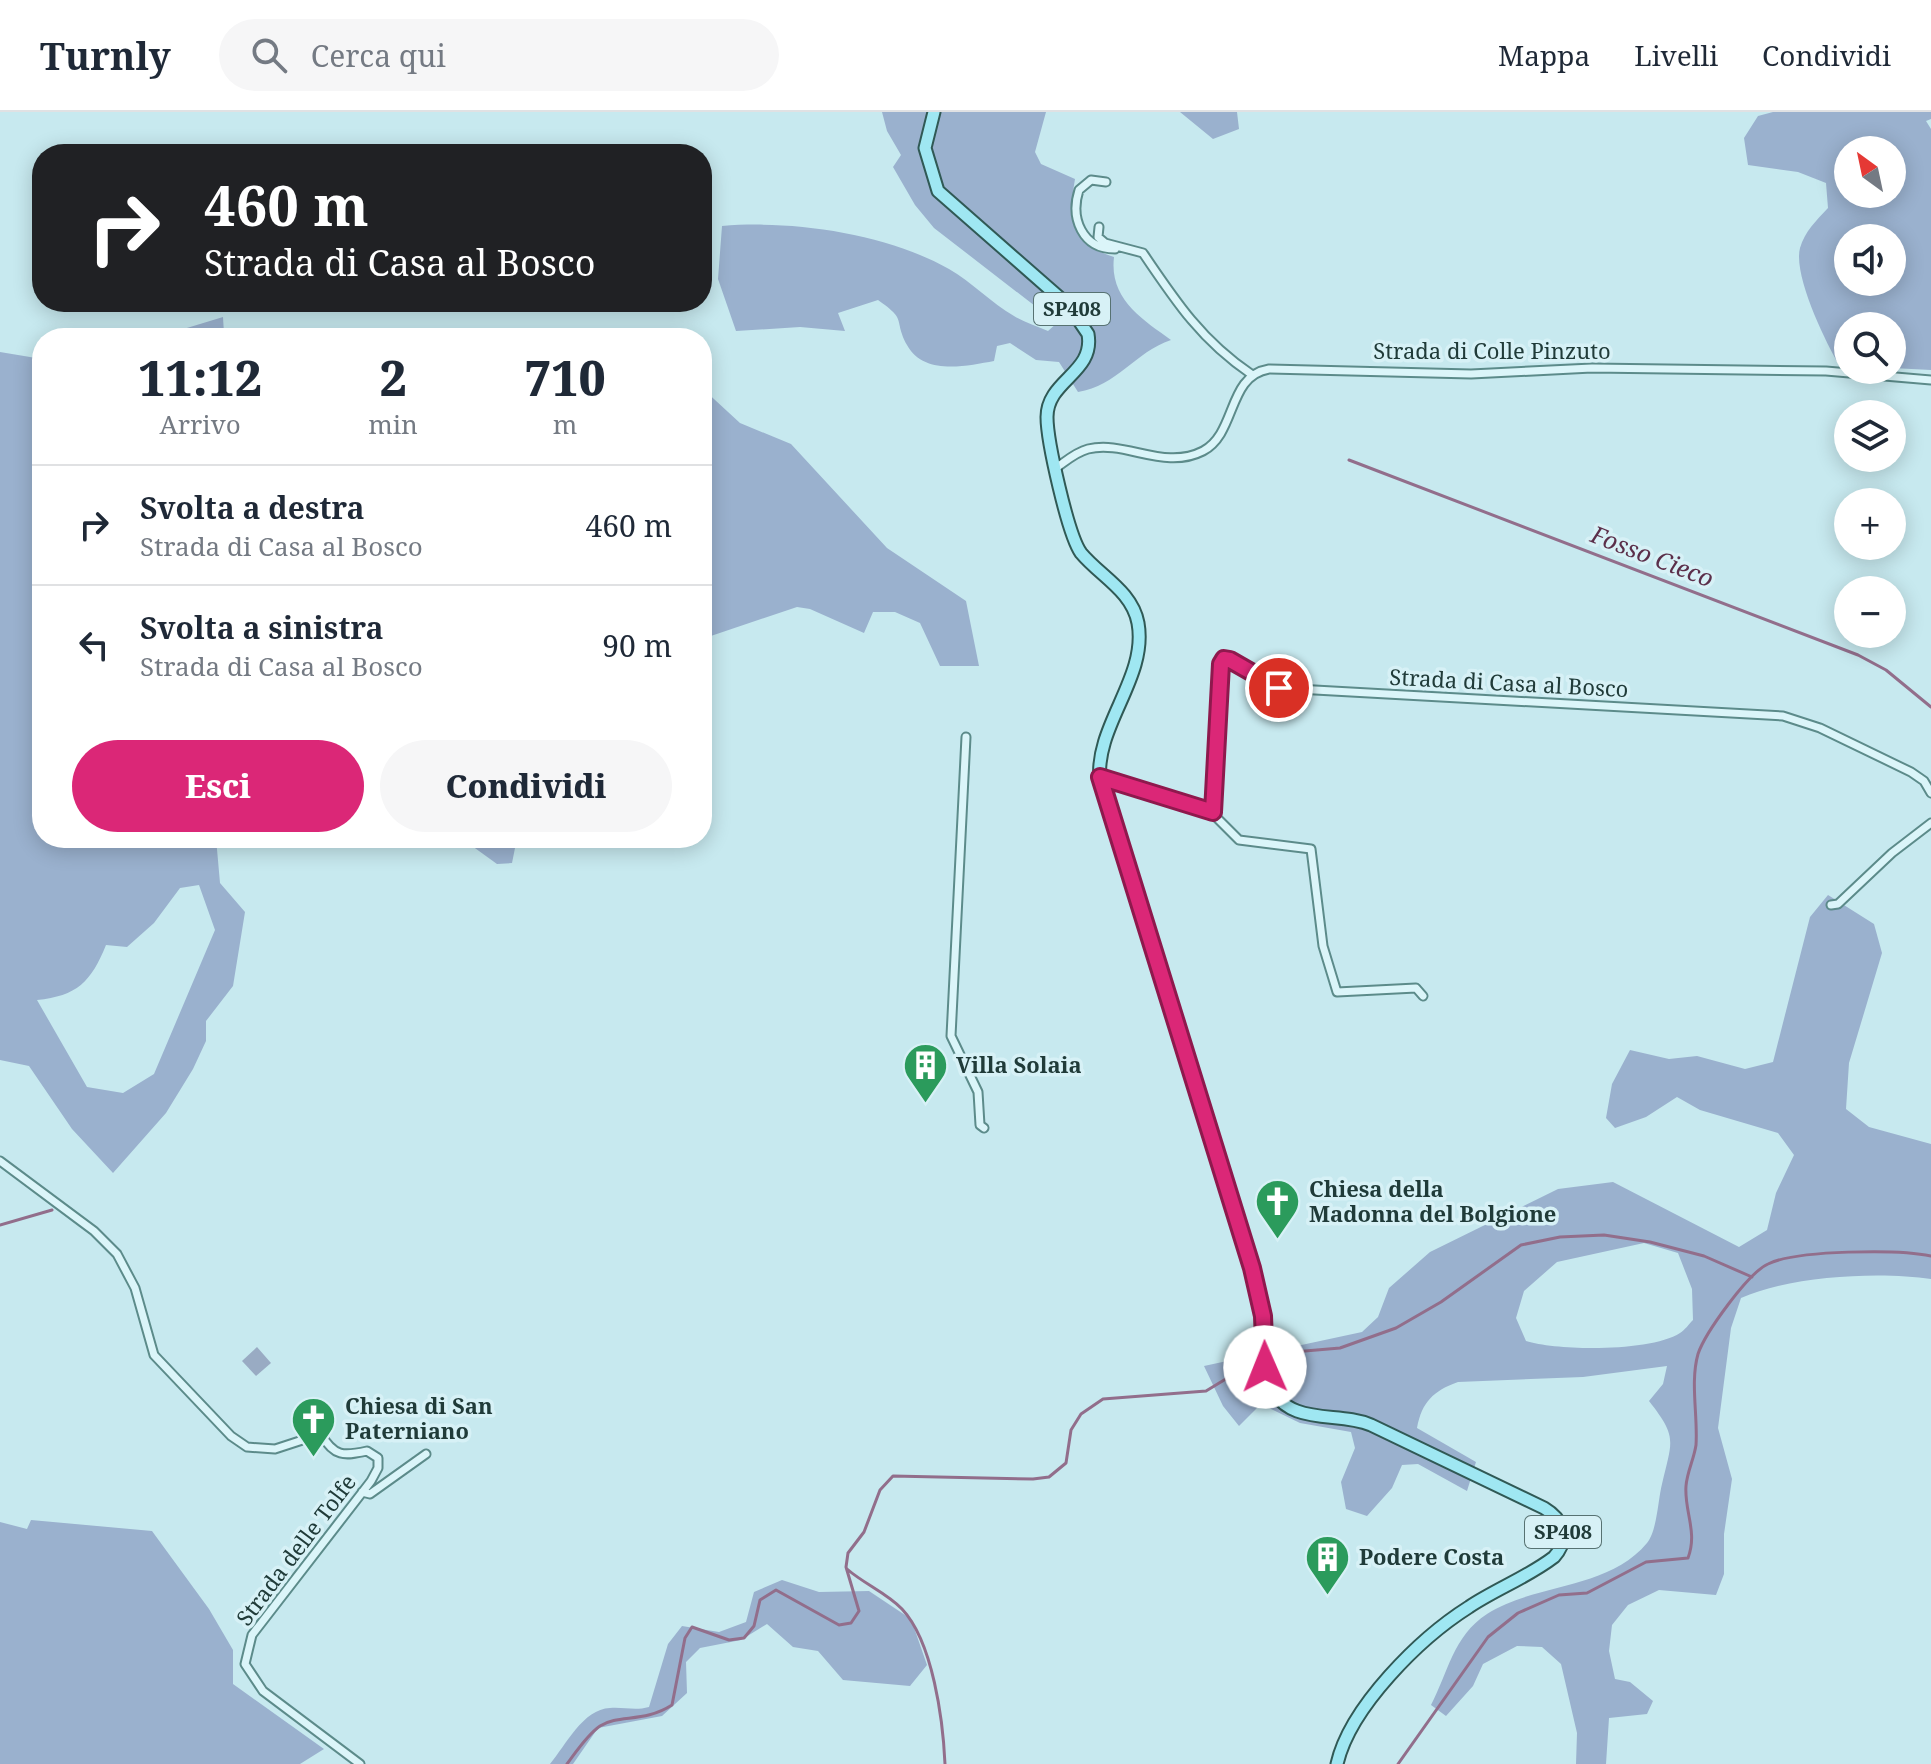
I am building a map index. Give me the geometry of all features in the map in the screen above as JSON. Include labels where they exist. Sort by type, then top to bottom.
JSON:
[{"type":"main road","name":"SP408","points":[[934,112],[925,148],[938,191],[1069,306],[1087,330],[1089,346],[1085,361],[1055,392],[1047,411],[1056,468],[1077,546],[1128,599],[1138,624],[1136,656],[1101,752],[1100,777],[1234,1209],[1264,1319],[1265,1367],[1272,1388],[1292,1409],[1347,1417],[1371,1425],[1544,1508],[1557,1518],[1563,1529],[1562,1544],[1554,1557],[1462,1611],[1414,1652],[1356,1719],[1337,1764]]},
{"type":"street","points":[[1106,182],[1091,180],[1079,190],[1076,217],[1081,230],[1096,245],[1104,249],[1125,248]]},
{"type":"street","points":[[1056,468],[1080,452],[1093,448],[1159,458],[1202,451],[1218,438],[1251,374],[1215,349],[1183,311],[1143,253],[1101,241],[1099,227]]},
{"type":"street","name":"Strada di Colle Pinzuto","points":[[1251,374],[1269,369],[1471,374],[1592,368],[1860,372],[1931,380]]},
{"type":"street","name":"Strada di Casa al Bosco","points":[[1213,812],[1216,701],[1224,659],[1279,688],[1783,716],[1820,728],[1911,772],[1924,781],[1931,793]]},
{"type":"street","points":[[966,737],[951,1036],[978,1092],[980,1125],[984,1128]]},
{"type":"street","points":[[1100,777],[1213,812],[1239,840],[1311,849],[1323,946],[1337,992],[1416,988],[1423,996]]},
{"type":"street","points":[[1831,905],[1838,904],[1892,853],[1931,823]]},
{"type":"street","name":"Strada delle Tolfe","points":[[0,1161],[94,1231],[117,1254],[135,1288],[154,1355],[231,1436],[247,1447],[275,1449],[321,1434],[334,1452],[343,1456],[374,1452],[378,1468],[252,1635],[245,1664],[263,1691],[360,1764]]},
{"type":"street","points":[[362,1492],[370,1494],[426,1454]]},
{"type":"shaded area","points":[[882,112],[1046,112],[1035,152],[1041,164],[1075,179],[1072,206],[1076,228],[1089,245],[1114,257],[1114,272],[1122,296],[1139,316],[1171,340],[1147,352],[1104,383],[1078,392],[1059,362],[1036,360],[1010,343],[997,346],[994,361],[946,366],[924,361],[914,355],[907,345],[897,316],[878,300],[838,313],[845,331],[800,327],[736,331],[718,279],[722,226],[808,227],[897,246],[949,269],[1022,320],[1048,331],[1057,323],[934,228],[915,205],[893,167],[901,155],[887,131]]},
{"type":"shaded area","points":[[1180,112],[1237,112],[1239,129],[1213,139]]},
{"type":"shaded area","points":[[1773,112],[1931,112],[1931,119],[1926,121],[1931,129],[1931,370],[1906,369],[1906,312],[1834,312],[1834,355],[1812,308],[1799,260],[1805,236],[1828,208],[1826,183],[1798,172],[1748,165],[1744,138],[1758,116]]},
{"type":"shaded area","points":[[223,317],[224,328],[187,328]]},
{"type":"shaded area","points":[[0,352],[32,357],[32,848],[217,848],[220,883],[245,912],[233,986],[206,1021],[206,1041],[193,1069],[166,1113],[113,1173],[72,1129],[29,1066],[0,1060]],"holes":[[[199,885],[215,930],[154,1074],[123,1093],[87,1087],[37,1000],[63,995],[81,985],[95,969],[106,945],[127,947],[154,923],[180,888]]]},
{"type":"shaded area","points":[[712,397],[740,423],[791,444],[887,548],[966,601],[979,666],[940,666],[920,623],[895,612],[873,612],[864,633],[810,609],[797,607],[712,636]]},
{"type":"shaded area","points":[[475,848],[515,848],[512,863],[497,864]]},
{"type":"shaded area","points":[[1828,895],[1874,924],[1882,953],[1849,1063],[1846,1109],[1869,1127],[1931,1144],[1931,1279],[1834,1277],[1784,1285],[1741,1298],[1731,1328],[1718,1428],[1732,1479],[1724,1534],[1724,1574],[1716,1595],[1659,1590],[1628,1605],[1612,1625],[1609,1651],[1615,1679],[1630,1682],[1653,1701],[1647,1714],[1609,1718],[1606,1764],[1576,1764],[1577,1733],[1561,1664],[1542,1647],[1517,1646],[1483,1664],[1473,1686],[1446,1716],[1431,1705],[1459,1644],[1487,1614],[1527,1596],[1612,1570],[1647,1543],[1655,1523],[1670,1448],[1665,1423],[1649,1401],[1663,1384],[1667,1366],[1583,1377],[1458,1382],[1449,1385],[1426,1404],[1417,1428],[1476,1462],[1467,1491],[1418,1464],[1402,1465],[1392,1488],[1367,1516],[1346,1509],[1341,1482],[1355,1448],[1351,1432],[1300,1423],[1261,1404],[1239,1426],[1223,1406],[1204,1366],[1362,1332],[1378,1317],[1389,1288],[1430,1252],[1558,1189],[1613,1182],[1739,1247],[1767,1230],[1776,1193],[1794,1155],[1778,1133],[1700,1110],[1677,1097],[1646,1117],[1615,1128],[1606,1118],[1612,1084],[1630,1050],[1669,1059],[1697,1056],[1745,1069],[1773,1062],[1810,917]],"holes":[[[1644,1243],[1678,1253],[1692,1289],[1693,1320],[1680,1333],[1648,1344],[1627,1347],[1559,1347],[1526,1341],[1516,1318],[1524,1291],[1557,1262]]]},
{"type":"shaded area","points":[[257,1347],[271,1363],[256,1376],[242,1361]]},
{"type":"shaded area","points":[[31,1520],[152,1531],[209,1609],[233,1650],[233,1684],[324,1749],[300,1764],[0,1764],[0,1522],[27,1529]]},
{"type":"shaded area","points":[[782,1580],[819,1592],[869,1591],[911,1619],[927,1665],[910,1686],[843,1680],[818,1651],[793,1647],[767,1624],[741,1640],[700,1648],[686,1662],[687,1693],[662,1716],[598,1728],[573,1764],[550,1764],[591,1714],[610,1708],[649,1707],[668,1644],[682,1626],[719,1632],[746,1622],[754,1592]]},
{"type":"waterway","name":"Fosso Cieco","points":[[1349,460],[1858,655],[1886,670],[1931,707]]},
{"type":"waterway","points":[[0,1225],[52,1210]]},
{"type":"waterway","points":[[1269,1354],[1340,1348],[1396,1328],[1441,1302],[1521,1245],[1560,1237],[1604,1235],[1650,1242],[1704,1256],[1752,1277]]},
{"type":"waterway","points":[[1398,1764],[1488,1637],[1518,1613],[1559,1595],[1587,1593],[1646,1562],[1688,1558],[1692,1539],[1686,1486],[1696,1445],[1695,1376],[1698,1354],[1718,1319],[1750,1279],[1768,1264],[1782,1259],[1823,1253],[1931,1256]]},
{"type":"waterway","points":[[567,1764],[586,1739],[607,1722],[652,1714],[672,1705],[685,1638],[692,1627],[729,1640],[744,1638],[754,1626],[760,1600],[776,1590],[839,1625],[851,1623],[859,1611],[846,1567],[848,1553],[864,1532],[880,1490],[893,1476],[1049,1477],[1066,1463],[1071,1430],[1081,1414],[1103,1399],[1206,1391],[1262,1357]]},
{"type":"waterway","points":[[847,1569],[896,1603],[913,1623],[922,1641],[934,1682],[945,1764]]},
{"type":"place","name":"Villa Solaia","points":[[925,1104]]},
{"type":"place","name":"Chiesa della Madonna del Bolgione","points":[[1278,1241]]},
{"type":"place","name":"Chiesa di San Paterniano","points":[[314,1458]]},
{"type":"place","name":"Podere Costa","points":[[1328,1596]]},
{"type":"route","points":[[1265,1367],[1266,1335],[1252,1268],[1100,777],[1213,812],[1216,701],[1221,664],[1224,659],[1230,660],[1279,688]]}]
